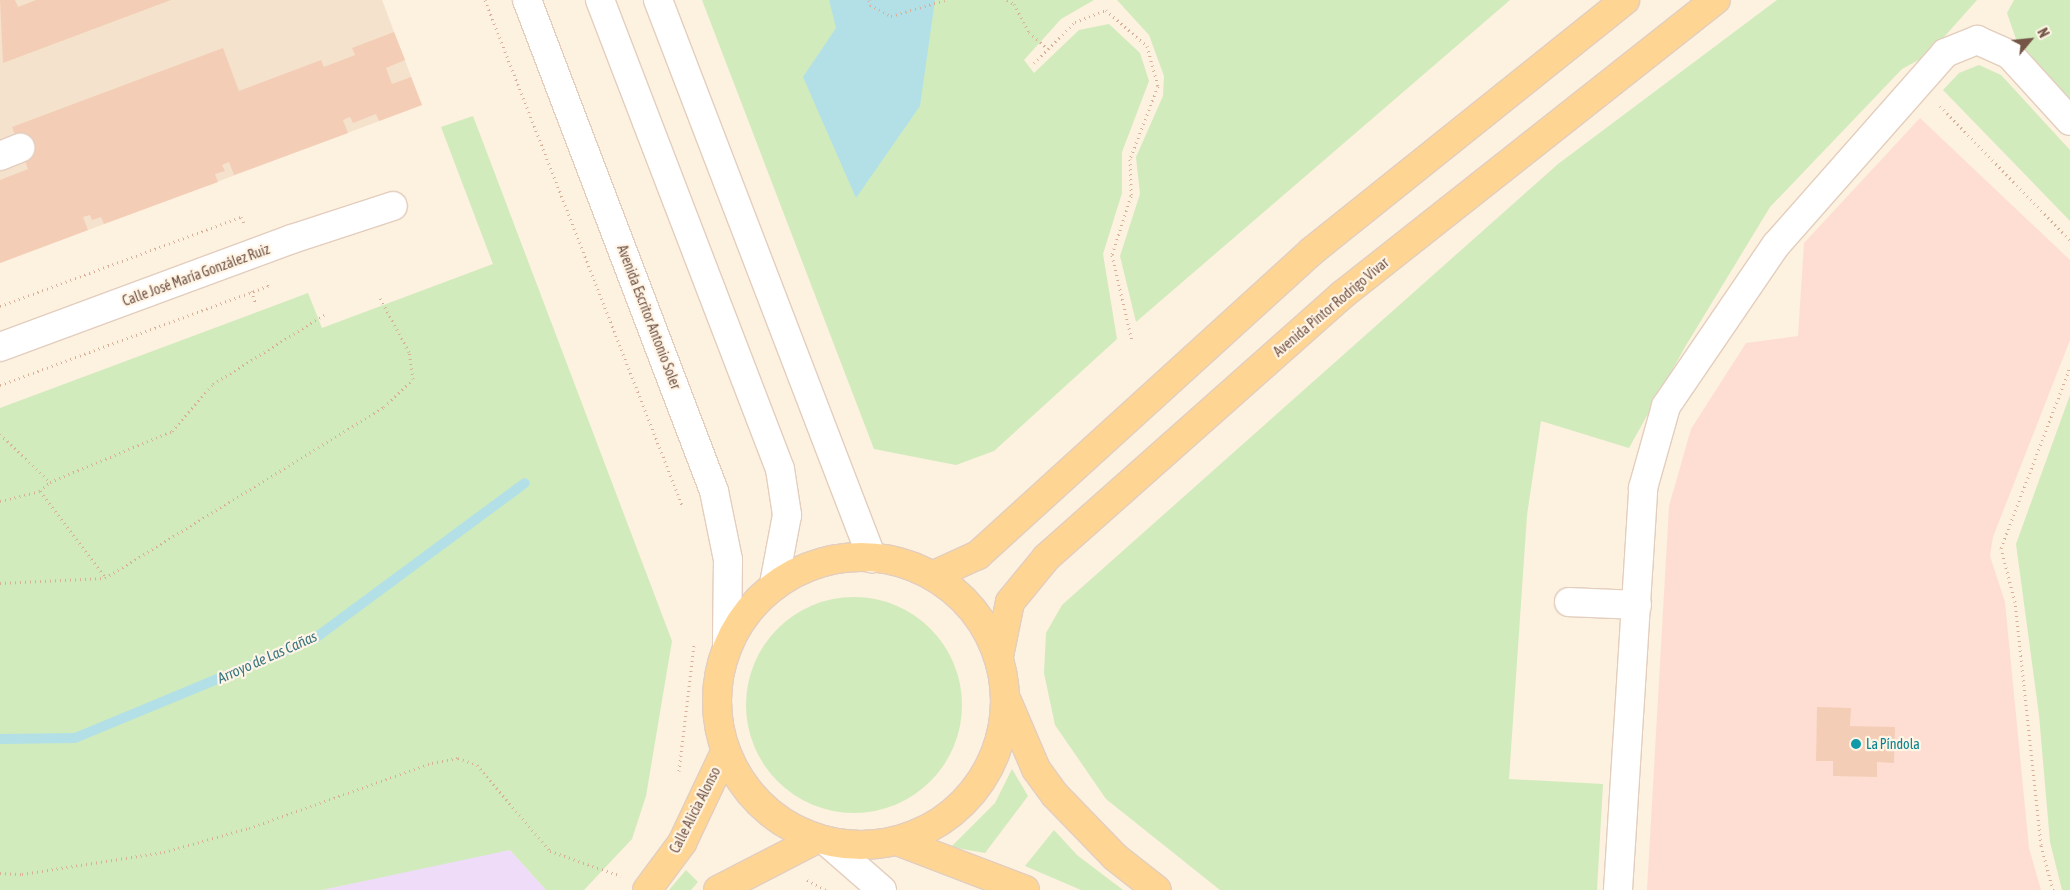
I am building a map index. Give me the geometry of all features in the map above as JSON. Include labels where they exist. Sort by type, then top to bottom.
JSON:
[{"type":"main road","points":[[932,576],[978,555],[1312,251],[1625,0]]},
{"type":"main road","name":"Avenida Pintor Rodrigo Vivar","points":[[999,656],[1010,602],[1047,557],[1342,295],[1715,0]]},
{"type":"main road","points":[[1006,700],[1002,738],[991,764],[964,803],[934,826],[897,842],[857,846],[822,840],[784,823],[755,798],[724,754],[717,686],[728,644],[749,608],[774,584],[803,567],[852,556],[901,561],[932,576],[976,613],[999,656],[1006,700],[1036,769],[1055,796],[1116,857],[1157,890]]},
{"type":"main road","name":"Calle Alicia Alonso","points":[[650,887],[682,842],[724,754]]},
{"type":"main road","points":[[718,890],[822,840]]},
{"type":"main road","points":[[897,842],[1025,890]]},
{"type":"street","name":"Avenida Escritor Antonio Soler","points":[[527,0],[714,491],[728,560],[728,644]]},
{"type":"street","points":[[600,0],[780,469],[787,515],[774,584]]},
{"type":"street","points":[[658,0],[872,558]]},
{"type":"street","points":[[1618,890],[1643,488],[1666,406],[1776,245],[1945,53],[1976,40],[2010,55],[2070,120]]},
{"type":"street","name":"Calle José María González Ruiz","points":[[0,348],[255,252],[393,206]]},
{"type":"street","points":[[1569,602],[1637,605]]},
{"type":"street","points":[[822,840],[882,890]]},
{"type":"path","points":[[485,0],[685,513]]},
{"type":"path","points":[[869,0],[870,5],[891,16],[945,0]]},
{"type":"path","points":[[1007,0],[1014,4],[1029,32],[1048,49]]},
{"type":"path","points":[[1034,62],[1075,22],[1106,10],[1147,46],[1158,86],[1130,159],[1131,196],[1112,256],[1132,341]]},
{"type":"path","points":[[1918,84],[2070,240]]},
{"type":"path","points":[[0,306],[241,217],[255,252]]},
{"type":"path","points":[[0,583],[105,578],[384,407],[413,379],[409,352],[379,296]]},
{"type":"path","points":[[0,501],[40,491],[50,482],[172,431],[213,384],[324,315]]},
{"type":"path","points":[[2053,890],[2041,845],[2015,602],[2001,548],[2070,367]]},
{"type":"path","points":[[0,434],[50,482]]},
{"type":"path","points":[[40,491],[105,578]]},
{"type":"path","points":[[0,873],[22,874],[164,852],[249,828],[432,763],[458,758],[478,765],[550,851],[650,887]]},
{"type":"shaded area","points":[[0,0],[382,0],[422,105],[0,263]]},
{"type":"shaded area","points":[[1920,118],[2070,260],[2070,340],[1993,537],[1990,556],[2005,602],[2029,848],[2041,890],[1647,890],[1669,506],[1691,429],[1746,343],[1798,336],[1804,243]]},
{"type":"shaded area","points":[[510,850],[546,890],[322,890],[492,853]]},
{"type":"green space","points":[[702,0],[1094,0],[1061,19],[1024,60],[1034,73],[1079,30],[1109,24],[1140,53],[1149,81],[1122,152],[1122,193],[1103,254],[1117,339],[994,451],[956,465],[874,449]]},
{"type":"green space","points":[[1117,0],[1510,0],[1136,322],[1120,256],[1140,194],[1136,157],[1163,96],[1164,76],[1149,35]]},
{"type":"green space","points":[[1777,0],[1977,0],[1928,55],[1902,69],[1770,207],[1685,347],[1629,448],[1541,421],[1527,515],[1509,779],[1603,784],[1597,890],[1220,890],[1106,799],[1055,725],[1044,673],[1046,633],[1062,605],[1558,164]]},
{"type":"green space","points":[[2014,0],[2070,0],[2070,100],[2018,45],[2007,13]]},
{"type":"green space","points":[[1979,65],[2001,75],[2070,150],[2070,221],[1943,90],[1959,73]]},
{"type":"green space","points":[[473,116],[672,641],[646,796],[632,839],[584,890],[546,890],[510,850],[322,890],[0,890],[0,408],[308,293],[322,328],[493,264],[441,127]]},
{"type":"green space","points":[[2070,395],[2070,890],[2062,890],[2050,842],[2039,715],[2016,544]]},
{"type":"green space","points":[[843,597],[865,597],[885,601],[905,609],[931,628],[950,654],[954,663],[962,694],[962,716],[954,747],[950,756],[931,782],[905,801],[885,809],[865,813],[843,813],[823,809],[803,801],[785,789],[770,774],[758,756],[750,736],[746,716],[746,694],[750,674],[758,654],[770,636],[785,621],[803,609],[823,601]]},
{"type":"green space","points":[[1012,769],[1028,796],[985,853],[951,847],[995,803]]},
{"type":"green space","points":[[1054,830],[1077,855],[1123,890],[1081,890],[1025,866]]},
{"type":"green space","points":[[686,870],[698,882],[691,890],[669,890]]},
{"type":"water","points":[[829,0],[935,0],[920,106],[856,198],[803,77],[836,28]]},
{"type":"building","points":[[0,0],[15,0],[18,7],[36,0],[171,0],[3,63]]},
{"type":"building","points":[[394,32],[405,60],[386,68],[392,84],[411,77],[422,105],[379,121],[376,114],[353,123],[350,117],[343,120],[348,133],[234,175],[229,162],[222,165],[225,171],[215,174],[218,182],[104,224],[101,217],[92,220],[90,215],[83,217],[88,230],[0,263],[0,180],[28,169],[12,127],[223,48],[239,91],[321,60],[324,67],[355,55],[352,48]]},
{"type":"building","name":"La Píndola","points":[[1817,707],[1851,708],[1850,726],[1895,727],[1894,763],[1877,762],[1877,777],[1833,776],[1833,761],[1816,761]]},
{"type":"waterway","name":"Arroyo de Las Cañas","points":[[0,739],[75,738],[314,639],[525,483]]},
{"type":"place","name":"La Píndola","points":[[1856,744]]}]
